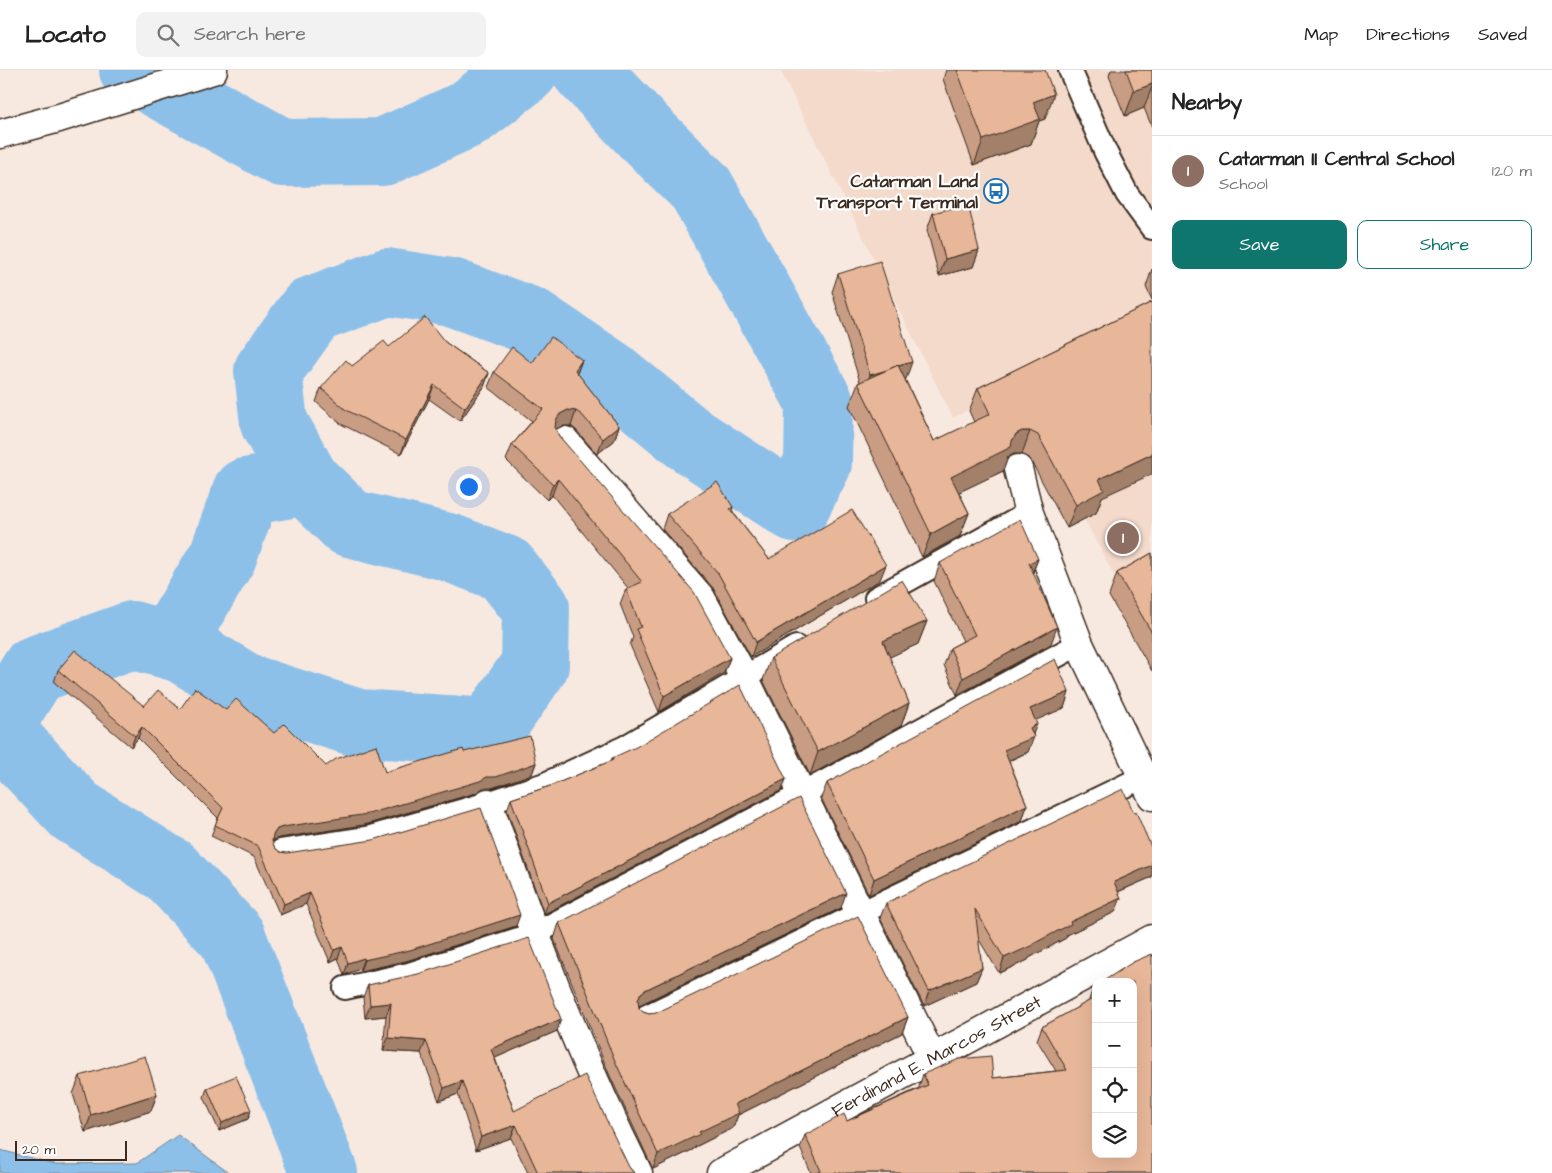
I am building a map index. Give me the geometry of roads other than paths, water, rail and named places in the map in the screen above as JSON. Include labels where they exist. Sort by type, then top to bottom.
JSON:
[{"type":"street","points":[[0,134],[59,118],[213,70]]},
{"type":"street","points":[[565,441],[700,598],[744,677],[932,1058]]},
{"type":"street","points":[[1018,469],[1030,513],[1079,644],[1148,787]]},
{"type":"street","points":[[488,803],[534,934],[612,1121],[638,1173]]},
{"type":"street","name":"Ferdinand E. Marcos Street","points":[[721,1173],[1152,939]]},
{"type":"lane","points":[[1070,70],[1110,161],[1127,194],[1152,228]]},
{"type":"lane","points":[[862,607],[1030,513]]},
{"type":"lane","points":[[281,851],[367,838],[546,784],[625,747],[814,636]]},
{"type":"lane","points":[[345,988],[409,974],[534,934],[802,794],[1079,644]]},
{"type":"lane","points":[[645,1017],[861,914],[1148,787]]},
{"type":"water","points":[[178,1135],[229,1173],[0,1173],[0,1150],[55,1164],[137,1163]]},
{"type":"waterway","points":[[133,70],[283,153],[383,152],[468,114],[525,70]]},
{"type":"waterway","points":[[0,725],[34,670],[132,635],[182,649],[247,688],[358,723],[489,732],[535,665],[536,608],[505,569],[448,547],[349,523],[306,481],[274,423],[268,371],[312,310],[387,282],[451,292],[531,321],[610,374],[689,439],[795,508],[818,463],[819,401],[701,188],[585,70]]},
{"type":"waterway","points":[[182,649],[182,625],[223,556],[246,492],[306,481]]},
{"type":"waterway","points":[[0,731],[75,811],[170,871],[232,937],[324,1173]]},
{"type":"place","name":"Catarman Land Transport Terminal","points":[[996,191]]},
{"type":"place","name":"Catarman II Central School","points":[[1123,538]]}]
